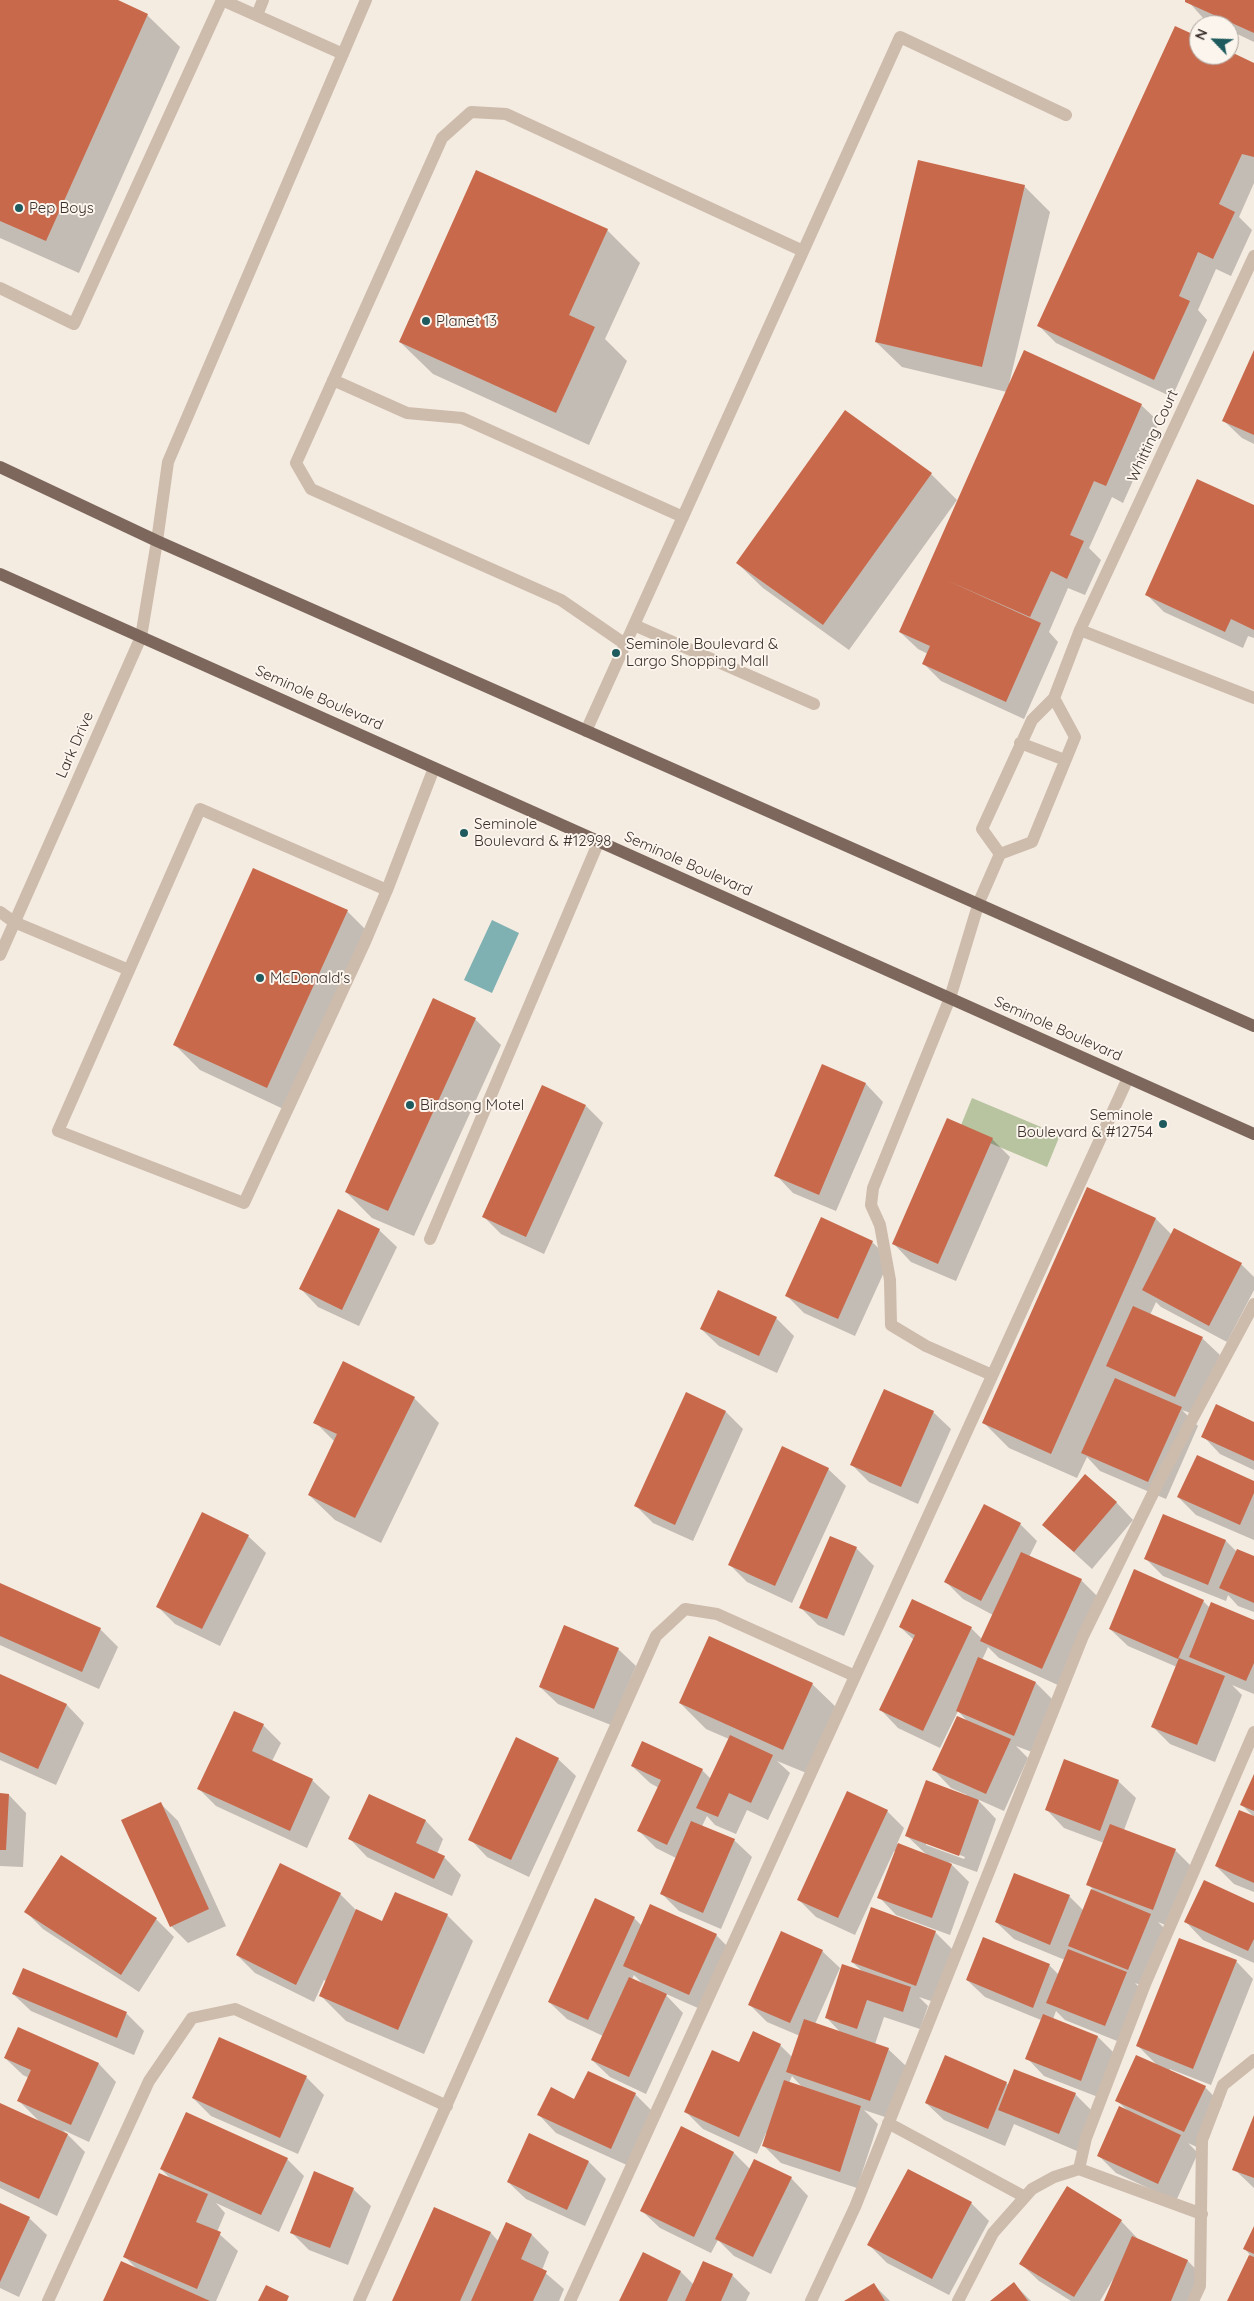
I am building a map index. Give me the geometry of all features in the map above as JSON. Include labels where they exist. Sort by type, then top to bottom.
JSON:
[{"type":"main road","points":[[0,467],[158,541],[586,731],[979,902],[1254,1026]]},
{"type":"main road","name":"Seminole Boulevard","points":[[0,574],[1254,1134]]},
{"type":"street","points":[[0,288],[74,324],[222,0],[343,54]]},
{"type":"street","points":[[256,15],[263,0]]},
{"type":"street","name":"Lark Drive","points":[[0,955],[141,637],[158,541],[168,462],[366,0]]},
{"type":"street","points":[[586,731],[900,37],[1066,115]]},
{"type":"street","points":[[625,644],[561,600],[311,489],[296,463],[442,138],[472,112],[506,114],[803,251]]},
{"type":"street","name":"Whitting Court","points":[[1000,854],[982,829],[1032,720],[1054,698],[1080,630],[1254,256]]},
{"type":"street","points":[[333,380],[406,414],[462,418],[683,517]]},
{"type":"street","points":[[634,625],[814,704]]},
{"type":"street","points":[[1080,630],[1254,698]]},
{"type":"street","points":[[992,1375],[926,1346],[891,1325],[890,1280],[880,1225],[871,1205],[874,1188],[950,998],[979,902],[1000,854],[1032,842],[1075,737],[1054,698]]},
{"type":"street","points":[[1020,743],[1066,760]]},
{"type":"street","points":[[387,890],[200,809],[58,1130],[244,1203],[366,942],[387,890],[434,768]]},
{"type":"street","points":[[430,1239],[600,842]]},
{"type":"street","points":[[0,912],[14,922],[129,970]]},
{"type":"street","points":[[570,2301],[1128,1078]]},
{"type":"street","points":[[811,2301],[855,2207],[1083,1636],[1159,1481],[1254,1304]]},
{"type":"street","points":[[359,2301],[448,2106],[656,1636],[685,1609],[717,1614],[855,1676]]},
{"type":"street","points":[[1079,2169],[1086,2138],[1145,1984],[1254,1732]]},
{"type":"street","points":[[48,2301],[149,2081],[192,2018],[235,2009],[448,2106]]},
{"type":"street","points":[[1193,2301],[1200,2286],[1202,2140],[1224,2086],[1254,2060]]},
{"type":"street","points":[[888,2124],[1025,2197]]},
{"type":"street","points":[[958,2301],[993,2233],[1032,2189],[1054,2177],[1079,2169],[1202,2214]]},
{"type":"green space","points":[[972,1098],[1060,1135],[1047,1167],[959,1130]]},
{"type":"water","points":[[492,920],[519,933],[492,993],[464,980]]},
{"type":"building","points":[[0,0],[118,0],[148,14],[46,241],[0,221]]},
{"type":"building","points":[[1185,0],[1254,0],[1254,33],[1239,26],[1239,15],[1214,15],[1185,2]]},
{"type":"building","points":[[1175,26],[1189,32],[1189,65],[1239,65],[1239,56],[1254,63],[1254,157],[1242,154],[1219,204],[1235,212],[1213,259],[1198,252],[1179,296],[1190,301],[1154,380],[1037,326]]},
{"type":"building","points":[[918,160],[1025,185],[982,367],[875,342]]},
{"type":"building","points":[[476,170],[608,229],[569,315],[595,327],[556,413],[399,342]]},
{"type":"building","points":[[1024,350],[1142,404],[1106,486],[1094,481],[1070,535],[1084,541],[1067,579],[1051,571],[1030,617],[946,580],[1041,623],[1006,702],[922,664],[930,646],[899,632]]},
{"type":"building","points":[[1254,350],[1254,435],[1222,421]]},
{"type":"building","points":[[845,410],[932,473],[823,625],[736,563]]},
{"type":"building","points":[[1197,479],[1254,505],[1254,630],[1231,619],[1225,632],[1145,595]]},
{"type":"building","name":"McDonald's","points":[[253,868],[348,910],[267,1088],[173,1045]]},
{"type":"building","name":"Birdsong Motel","points":[[433,998],[476,1018],[388,1211],[345,1192]]},
{"type":"building","points":[[822,1064],[866,1083],[819,1195],[774,1176]]},
{"type":"building","points":[[542,1085],[586,1105],[526,1237],[482,1217]]},
{"type":"building","points":[[947,1118],[993,1138],[938,1264],[892,1244]]},
{"type":"building","points":[[1087,1187],[1156,1218],[1051,1454],[982,1423]]},
{"type":"building","points":[[338,1209],[380,1229],[342,1310],[299,1289]]},
{"type":"building","points":[[821,1217],[873,1241],[838,1319],[785,1296]]},
{"type":"building","points":[[1174,1228],[1242,1263],[1209,1326],[1142,1290]]},
{"type":"building","points":[[718,1290],[777,1317],[759,1356],[700,1329]]},
{"type":"building","points":[[1133,1306],[1203,1337],[1175,1397],[1106,1366]]},
{"type":"building","points":[[343,1361],[415,1397],[355,1518],[308,1495],[337,1434],[313,1423]]},
{"type":"building","points":[[1115,1378],[1182,1407],[1148,1482],[1081,1453]]},
{"type":"building","points":[[884,1389],[934,1411],[901,1487],[850,1465]]},
{"type":"building","points":[[686,1392],[726,1411],[675,1525],[634,1506]]},
{"type":"building","points":[[1216,1404],[1254,1422],[1254,1461],[1201,1437]]},
{"type":"building","points":[[782,1446],[829,1468],[775,1586],[728,1565]]},
{"type":"building","points":[[1197,1455],[1254,1481],[1254,1493],[1240,1525],[1177,1497]]},
{"type":"building","points":[[1085,1474],[1117,1502],[1074,1552],[1042,1525]]},
{"type":"building","points":[[984,1504],[1021,1523],[981,1601],[944,1582]]},
{"type":"building","points":[[202,1512],[249,1535],[202,1629],[156,1607]]},
{"type":"building","points":[[1163,1514],[1226,1540],[1208,1585],[1144,1559]]},
{"type":"building","points":[[830,1536],[857,1547],[827,1619],[799,1608]]},
{"type":"building","points":[[1237,1549],[1254,1556],[1254,1603],[1219,1588]]},
{"type":"building","points":[[1021,1552],[1082,1579],[1042,1669],[980,1641]]},
{"type":"building","points":[[1134,1569],[1204,1600],[1178,1659],[1109,1629]]},
{"type":"building","points":[[0,1583],[101,1628],[82,1672],[0,1636]]},
{"type":"building","points":[[912,1599],[972,1627],[923,1731],[879,1710],[915,1635],[899,1627]]},
{"type":"building","points":[[1211,1602],[1254,1620],[1254,1663],[1246,1681],[1189,1657]]},
{"type":"building","points":[[564,1625],[619,1648],[594,1709],[539,1687]]},
{"type":"building","points":[[709,1636],[813,1683],[783,1750],[679,1703]]},
{"type":"building","points":[[978,1657],[1036,1682],[1014,1736],[956,1711]]},
{"type":"building","points":[[1179,1658],[1225,1676],[1197,1745],[1151,1727]]},
{"type":"building","points":[[0,1674],[67,1704],[38,1769],[0,1752]]},
{"type":"building","points":[[234,1711],[264,1724],[252,1751],[313,1779],[290,1831],[197,1789]]},
{"type":"building","points":[[957,1716],[1011,1739],[986,1794],[932,1770]]},
{"type":"building","points":[[730,1735],[773,1755],[751,1803],[729,1793],[718,1817],[696,1808]]},
{"type":"building","points":[[516,1737],[559,1758],[511,1860],[468,1840]]},
{"type":"building","points":[[642,1741],[703,1769],[667,1845],[637,1831],[661,1780],[631,1766]]},
{"type":"building","points":[[1064,1759],[1119,1780],[1100,1831],[1045,1810]]},
{"type":"building","points":[[1254,1774],[1254,1811],[1240,1805]]},
{"type":"building","points":[[926,1780],[979,1800],[959,1856],[905,1836]]},
{"type":"building","points":[[847,1791],[888,1810],[838,1918],[797,1900]]},
{"type":"building","points":[[0,1793],[9,1794],[6,1850],[0,1850]]},
{"type":"building","points":[[369,1794],[426,1820],[416,1843],[445,1856],[434,1879],[348,1839]]},
{"type":"building","points":[[161,1802],[209,1909],[170,1927],[121,1820]]},
{"type":"building","points":[[1239,1810],[1254,1816],[1254,1883],[1215,1866]]},
{"type":"building","points":[[691,1821],[735,1839],[703,1913],[660,1894]]},
{"type":"building","points":[[1110,1824],[1176,1849],[1153,1910],[1086,1885]]},
{"type":"building","points":[[898,1843],[952,1864],[932,1918],[877,1898]]},
{"type":"building","points":[[61,1855],[157,1918],[121,1975],[24,1912]]},
{"type":"building","points":[[280,1863],[341,1893],[296,1985],[236,1955]]},
{"type":"building","points":[[1014,1873],[1070,1895],[1050,1945],[995,1922]]},
{"type":"building","points":[[1204,1880],[1254,1903],[1254,1939],[1248,1951],[1184,1922]]},
{"type":"building","points":[[1091,1889],[1151,1914],[1128,1970],[1068,1946]]},
{"type":"building","points":[[395,1892],[448,1914],[398,2030],[319,1996],[356,1909],[382,1921]]},
{"type":"building","points":[[595,1898],[635,1917],[588,2020],[548,2002]]},
{"type":"building","points":[[650,1904],[717,1934],[689,1995],[623,1966]]},
{"type":"building","points":[[871,1907],[936,1931],[916,1986],[851,1962]]},
{"type":"building","points":[[781,1931],[823,1950],[790,2023],[748,2005]]},
{"type":"building","points":[[983,1937],[1050,1964],[1033,2008],[966,1980]]},
{"type":"building","points":[[1179,1938],[1237,1960],[1193,2069],[1136,2046]]},
{"type":"building","points":[[1068,1949],[1127,1972],[1105,2026],[1046,2003]]},
{"type":"building","points":[[842,1964],[911,1987],[903,2012],[867,2000],[857,2029],[825,2018]]},
{"type":"building","points":[[23,1968],[127,2012],[117,2038],[12,1994]]},
{"type":"building","points":[[629,1977],[667,1994],[629,2077],[591,2060]]},
{"type":"building","points":[[1043,2014],[1098,2036],[1081,2081],[1025,2059]]},
{"type":"building","points":[[804,2019],[889,2048],[870,2101],[786,2072]]},
{"type":"building","points":[[18,2027],[99,2063],[71,2125],[17,2101],[31,2070],[4,2058]]},
{"type":"building","points":[[753,2031],[781,2044],[739,2137],[684,2112],[712,2050],[739,2062]]},
{"type":"building","points":[[219,2037],[307,2076],[280,2138],[192,2098]]},
{"type":"building","points":[[945,2055],[1007,2082],[988,2129],[925,2103]]},
{"type":"building","points":[[1136,2055],[1206,2086],[1184,2132],[1115,2101]]},
{"type":"building","points":[[1014,2069],[1076,2093],[1059,2134],[998,2110]]},
{"type":"building","points":[[588,2071],[636,2093],[611,2149],[537,2115],[551,2087],[574,2099]]},
{"type":"building","points":[[784,2080],[861,2106],[840,2172],[762,2146]]},
{"type":"building","points":[[0,2103],[68,2134],[39,2199],[0,2181]]},
{"type":"building","points":[[1119,2106],[1181,2135],[1158,2184],[1097,2156]]},
{"type":"building","points":[[186,2112],[288,2158],[261,2215],[160,2169]]},
{"type":"building","points":[[1254,2115],[1254,2178],[1232,2170]]},
{"type":"building","points":[[681,2126],[734,2152],[694,2237],[640,2211]]},
{"type":"building","points":[[529,2133],[589,2161],[567,2210],[507,2182]]},
{"type":"building","points":[[754,2159],[792,2177],[753,2257],[715,2239]]},
{"type":"building","points":[[908,2169],[972,2202],[932,2279],[867,2245]]},
{"type":"building","points":[[314,2171],[354,2188],[330,2248],[290,2233]]},
{"type":"building","points":[[159,2173],[208,2194],[196,2222],[221,2232],[197,2289],[123,2257]]},
{"type":"building","points":[[1067,2186],[1122,2220],[1074,2297],[1019,2264]]},
{"type":"building","points":[[0,2203],[30,2217],[0,2282]]},
{"type":"building","points":[[434,2207],[491,2232],[460,2301],[392,2301]]},
{"type":"building","points":[[506,2222],[532,2234],[521,2259],[547,2271],[533,2301],[471,2301]]},
{"type":"building","points":[[1254,2226],[1254,2254],[1243,2249]]},
{"type":"building","points":[[1132,2236],[1188,2260],[1171,2301],[1104,2301]]},
{"type":"building","points":[[643,2252],[681,2271],[667,2301],[619,2301]]},
{"type":"building","points":[[1249,2255],[1254,2257],[1254,2301],[1227,2301]]},
{"type":"building","points":[[121,2261],[210,2301],[103,2301]]},
{"type":"building","points":[[703,2261],[733,2274],[721,2301],[685,2301]]},
{"type":"building","points":[[1014,2282],[1028,2301],[990,2301]]},
{"type":"building","points":[[874,2283],[885,2301],[844,2301]]},
{"type":"building","points":[[266,2285],[289,2296],[287,2301],[258,2301]]},
{"type":"place","name":"Pep Boys","points":[[19,208]]},
{"type":"place","name":"Planet 13","points":[[426,321]]},
{"type":"place","name":"Seminole Boulevard & Largo Shopping Mall","points":[[616,653]]},
{"type":"place","name":"Seminole Boulevard & #12998","points":[[464,833]]},
{"type":"place","name":"McDonald's","points":[[260,978]]},
{"type":"place","name":"Birdsong Motel","points":[[410,1105]]},
{"type":"place","name":"Seminole Boulevard & #12754","points":[[1163,1124]]}]
